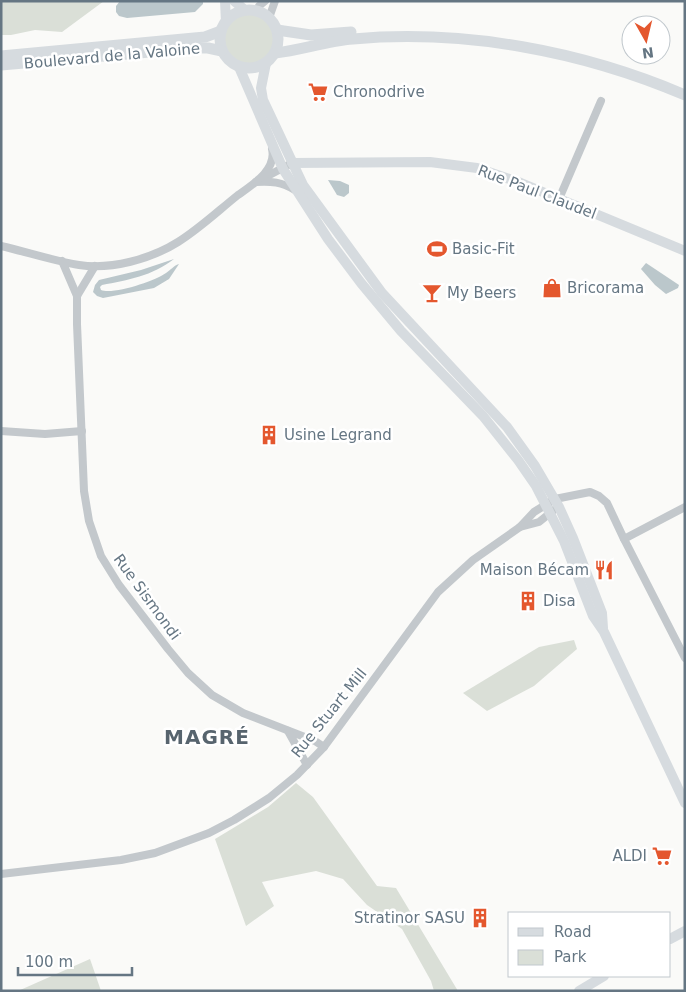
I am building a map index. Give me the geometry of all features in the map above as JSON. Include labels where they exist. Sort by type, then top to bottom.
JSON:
[{"type":"main road","points":[[225,1],[220,41],[222,51],[228,59],[239,67],[282,167],[297,191],[361,283],[401,331],[483,416],[555,504]]},
{"type":"main road","points":[[234,1],[245,10]]},
{"type":"main road","points":[[223,26],[236,13],[245,10],[257,11],[269,18],[277,30],[278,42],[275,53],[266,63],[254,68],[239,67]]},
{"type":"main road","name":"Boulevard de la Valoine","points":[[1,56],[206,37],[223,26]]},
{"type":"main road","points":[[277,30],[311,35],[401,29],[462,32],[506,37],[558,46],[598,56],[685,87]]},
{"type":"main road","points":[[275,53],[353,39],[402,37],[484,42],[530,48],[593,62],[685,95]]},
{"type":"main road","name":"Boulevard de la Valoine","points":[[1,65],[196,48],[222,51]]},
{"type":"main road","points":[[266,63],[261,88],[263,100],[303,185],[382,293],[507,427],[535,466],[574,540],[602,613],[604,632],[685,803]]},
{"type":"main road","name":"Rue Paul Claudel","points":[[292,163],[430,162],[463,165],[489,171],[685,251]]},
{"type":"main road","points":[[671,938],[685,931]]},
{"type":"main road","points":[[579,991],[602,977]]},
{"type":"street","points":[[257,11],[265,1]]},
{"type":"street","points":[[269,18],[275,1]]},
{"type":"street","points":[[559,199],[601,101]]},
{"type":"street","points":[[256,182],[272,162],[273,155],[268,136]]},
{"type":"street","points":[[266,171],[292,163]]},
{"type":"street","points":[[1,246],[79,265],[117,264],[148,257],[178,242],[256,182],[282,167]]},
{"type":"street","points":[[256,182],[275,181],[297,191]]},
{"type":"street","name":"Rue Sismondi","points":[[62,261],[77,296],[84,491],[89,521],[100,556],[119,585],[171,653],[188,673],[212,695],[244,713],[315,741],[324,747]]},
{"type":"street","points":[[77,296],[95,266]]},
{"type":"street","points":[[1,431],[45,434],[82,431]]},
{"type":"street","name":"Rue Stuart Mill","points":[[1,874],[121,860],[155,853],[200,837],[234,820],[268,798],[307,765],[324,747],[438,592],[473,560],[520,527],[537,523],[555,504],[576,494],[590,492],[599,496],[606,503],[685,658]]},
{"type":"street","points":[[624,539],[685,507]]},
{"type":"street","points":[[288,731],[307,765]]},
{"type":"green space","points":[[1,1],[104,1],[62,32],[35,30],[1,35]]},
{"type":"green space","points":[[249,14],[263,18],[270,25],[274,39],[270,53],[263,60],[249,64],[235,60],[228,53],[224,39],[228,25],[235,18]]},
{"type":"green space","points":[[574,640],[577,649],[534,686],[487,711],[463,693],[539,647]]},
{"type":"green space","points":[[296,783],[313,797],[377,886],[396,888],[458,991],[434,991],[431,981],[402,929],[367,905],[343,879],[316,871],[262,882],[274,906],[246,926],[215,839],[268,807]]},
{"type":"green space","points":[[90,959],[101,991],[18,991]]},
{"type":"shaded area","points":[[120,1],[203,1],[203,4],[195,12],[127,18],[119,16],[116,12],[116,6]]},
{"type":"shaded area","points":[[328,180],[340,181],[349,185],[349,193],[344,197],[337,195]]},
{"type":"shaded area","points":[[174,259],[157,270],[100,287],[101,290],[115,291],[134,286],[161,276],[179,264],[169,279],[154,288],[103,298],[93,292],[99,280],[141,270]]},
{"type":"shaded area","points":[[646,263],[679,285],[678,288],[666,294],[641,269]]},
{"type":"place","name":"Chronodrive","points":[[318,92]]},
{"type":"place","name":"Basic-Fit","points":[[437,249]]},
{"type":"place","name":"Bricorama","points":[[552,288]]},
{"type":"place","name":"My Beers","points":[[432,293]]},
{"type":"place","name":"Usine Legrand","points":[[269,435]]},
{"type":"place","name":"Maison Bécam","points":[[604,570]]},
{"type":"place","name":"Disa","points":[[528,601]]},
{"type":"place","name":"ALDI","points":[[662,856]]},
{"type":"place","name":"Stratinor SASU","points":[[480,918]]},
{"type":"district","name":"MAGRÉ","points":[[207,737]]}]
